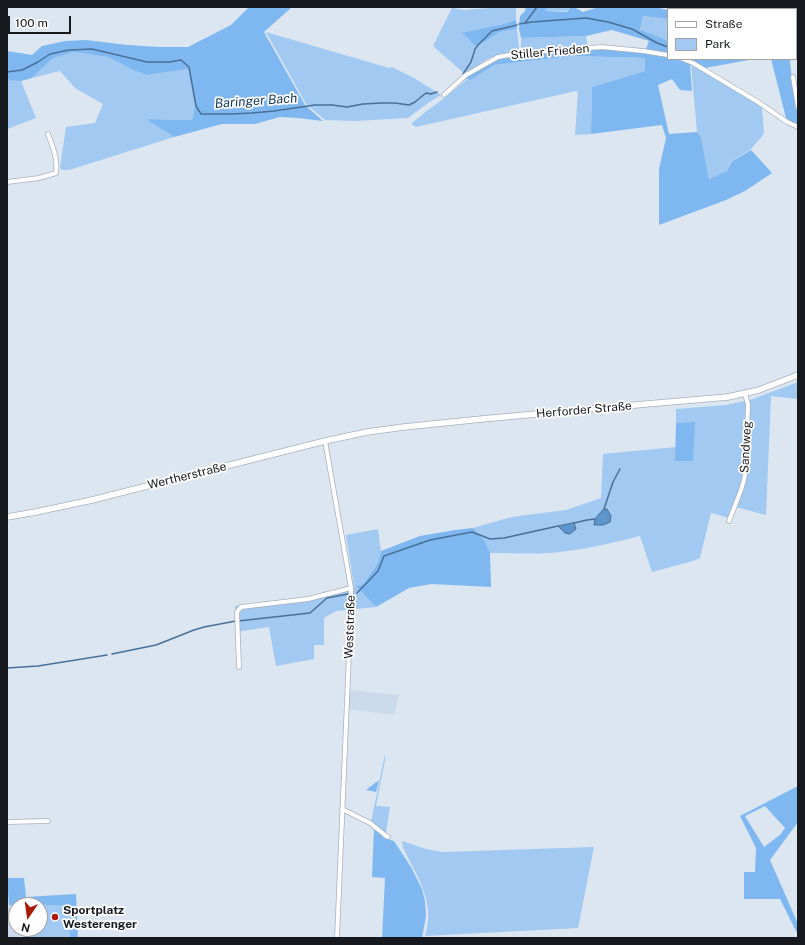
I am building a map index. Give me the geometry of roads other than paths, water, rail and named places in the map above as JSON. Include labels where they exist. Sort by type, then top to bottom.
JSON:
[{"type":"main road","name":"Herforder Straße","points":[[367,432],[482,419],[716,399],[746,394],[798,375]]},
{"type":"main road","name":"Wertherstraße","points":[[7,517],[92,500],[325,441],[367,432]]},
{"type":"street","name":"Stiller Frieden","points":[[444,95],[466,76],[498,56],[529,52],[602,47],[667,55]]},
{"type":"street","points":[[686,60],[758,102],[787,122],[798,127]]},
{"type":"street","points":[[793,77],[798,107]]},
{"type":"street","points":[[7,182],[39,178],[56,173],[57,168],[55,153],[48,134]]},
{"type":"street","name":"Sandweg","points":[[729,521],[741,490],[746,469],[748,404],[746,394]]},
{"type":"street","name":"Weststraße","points":[[325,441],[334,484],[351,588],[337,938]]},
{"type":"street","points":[[239,667],[237,612],[241,607],[308,599],[351,588]]},
{"type":"street","points":[[342,809],[370,822],[388,837]]},
{"type":"street","points":[[7,822],[48,821]]},
{"type":"waterway","points":[[525,23],[537,7]]},
{"type":"waterway","name":"Baringer Bach","points":[[519,24],[586,18],[608,22],[632,29],[657,43],[667,47]]},
{"type":"waterway","name":"Baringer Bach","points":[[463,74],[471,62],[475,49],[492,31],[517,25]]},
{"type":"waterway","name":"Baringer Bach","points":[[7,72],[22,70],[50,54],[69,50],[92,49],[147,62],[169,62],[181,60],[189,67],[196,106],[201,114],[252,113],[315,105],[347,107],[381,103],[409,105],[426,93],[431,94],[437,92]]},
{"type":"waterway","points":[[604,509],[613,482],[620,469]]},
{"type":"waterway","points":[[574,523],[595,519]]},
{"type":"waterway","points":[[357,593],[378,571],[384,556],[430,540],[472,532],[490,539],[504,538],[558,526]]},
{"type":"waterway","points":[[238,621],[310,613],[327,598],[348,594]]},
{"type":"waterway","points":[[112,654],[156,645],[194,630],[236,621]]},
{"type":"waterway","points":[[7,668],[38,666],[107,655]]},
{"type":"place","name":"Sportplatz Westerenger","points":[[55,917]]}]
